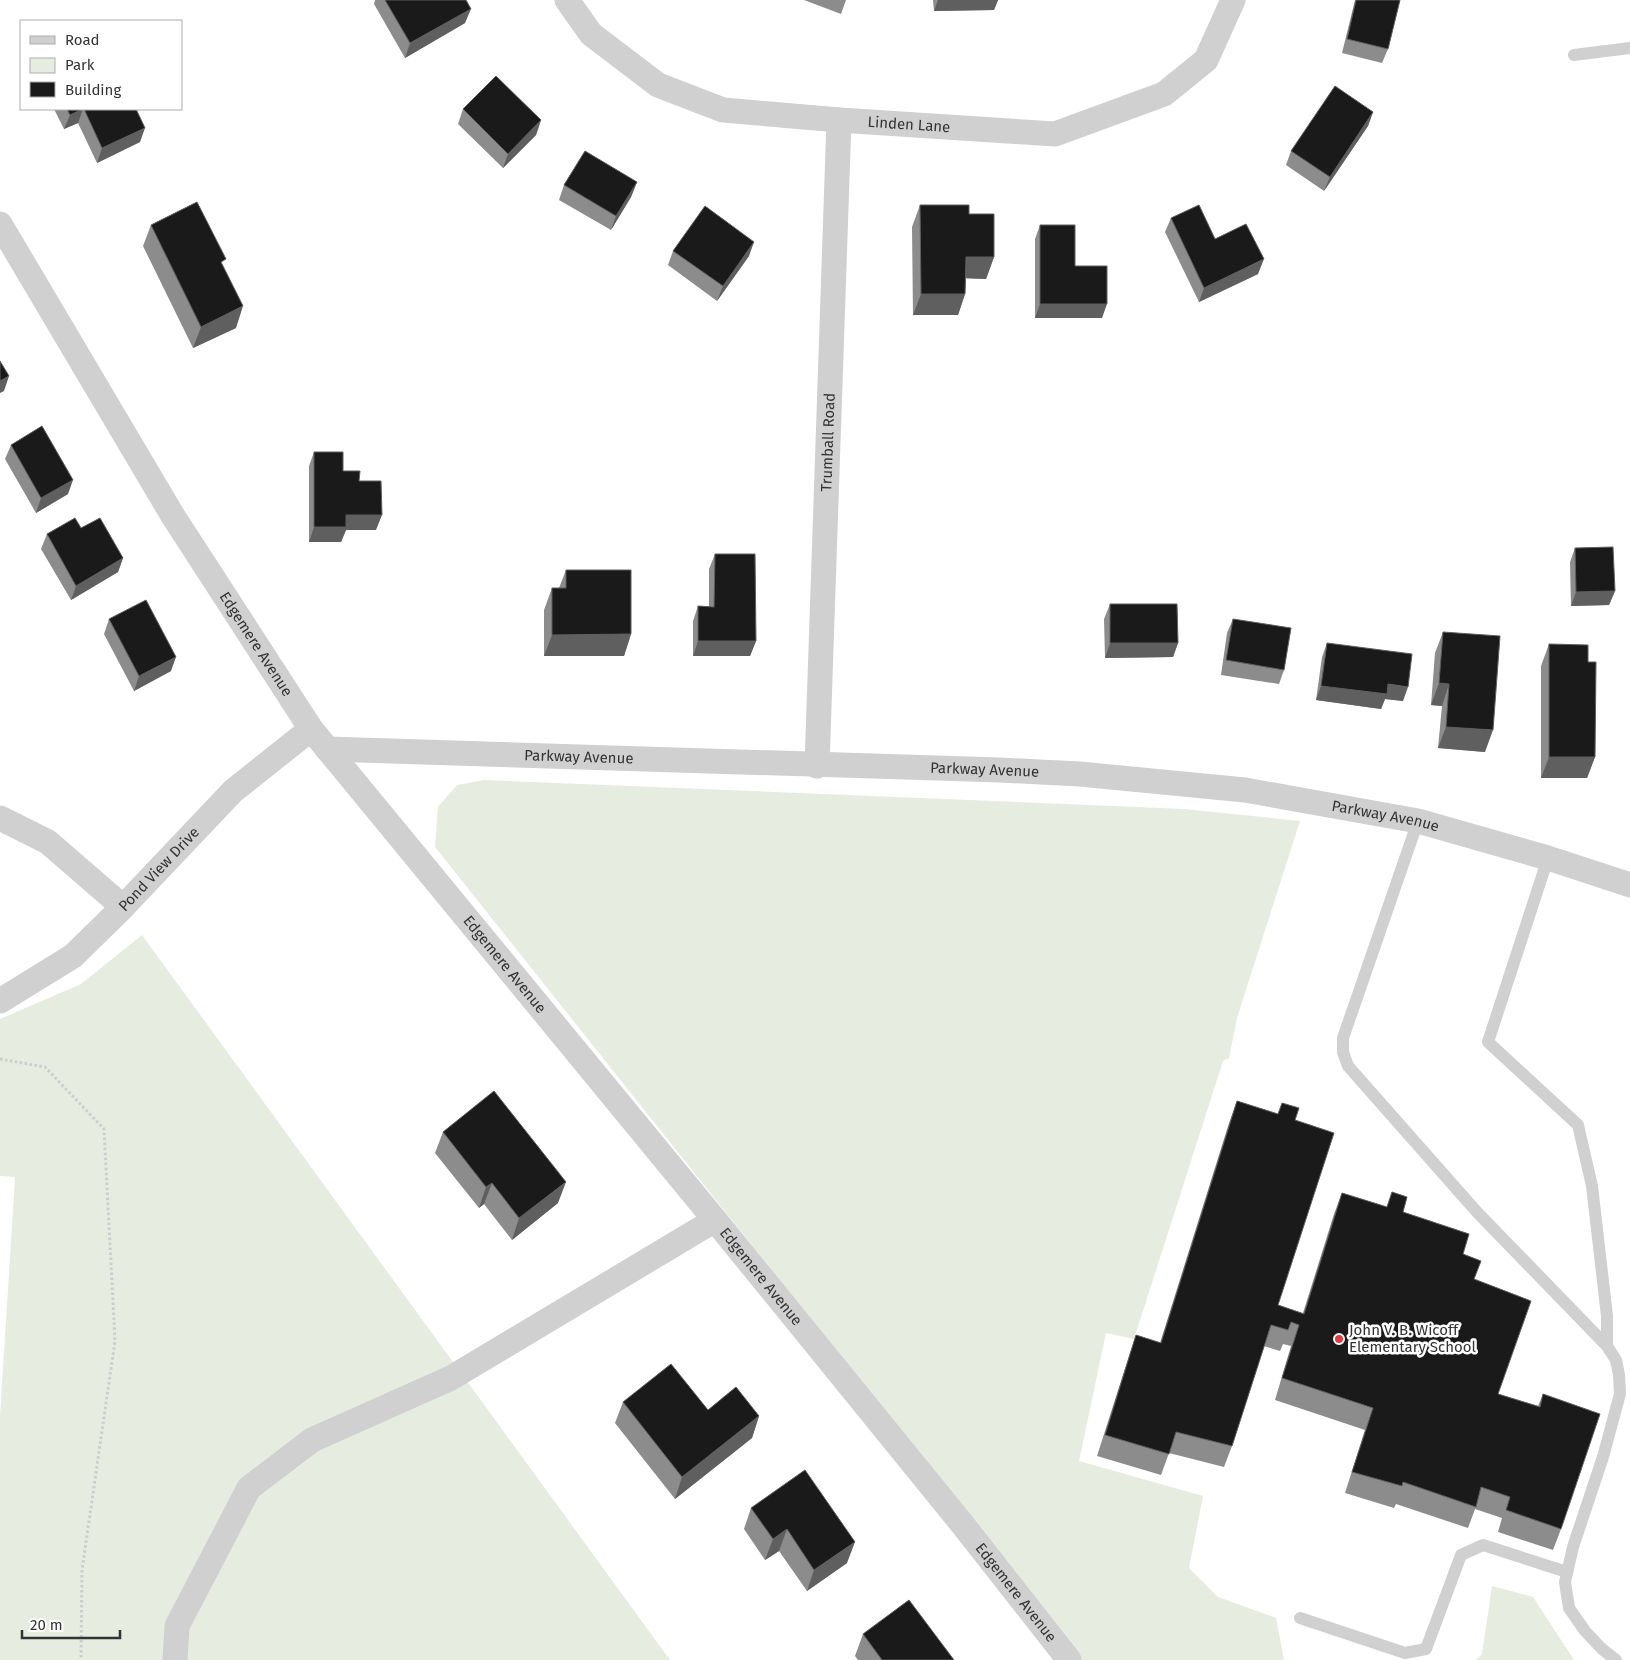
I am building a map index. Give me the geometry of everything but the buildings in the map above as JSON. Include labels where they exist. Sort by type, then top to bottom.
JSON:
[{"type":"street","name":"Linden Lane","points":[[567,0],[591,34],[658,85],[723,110],[839,120],[1055,134],[1164,94],[1206,60],[1233,0]]},
{"type":"street","name":"Trumball Road","points":[[817,766],[839,120]]},
{"type":"street","name":"Edgemere Avenue","points":[[0,224],[173,516],[311,729],[715,1220],[956,1517],[1069,1660]]},
{"type":"street","name":"Pond View Drive","points":[[0,1001],[73,956],[123,907],[233,792],[311,729]]},
{"type":"street","name":"Parkway Avenue","points":[[327,749],[817,766],[1000,770],[1080,774],[1173,782],[1245,790],[1418,821],[1548,858],[1630,885]]},
{"type":"street","points":[[0,818],[48,842],[123,907]]},
{"type":"street","points":[[175,1660],[177,1626],[249,1488],[312,1440],[451,1378],[715,1220]]},
{"type":"lane","points":[[1574,55],[1630,48]]},
{"type":"lane","points":[[1418,821],[1343,1038],[1343,1052],[1348,1066],[1476,1211],[1607,1346],[1616,1360],[1620,1394],[1603,1457],[1573,1546],[1565,1582],[1570,1608],[1585,1631],[1602,1649],[1616,1660]]},
{"type":"lane","points":[[1548,858],[1488,1042],[1578,1125],[1592,1186],[1607,1316],[1607,1346]]},
{"type":"lane","points":[[1300,1618],[1405,1653],[1426,1648],[1462,1555],[1483,1545],[1567,1572]]},
{"type":"path","points":[[0,1060],[45,1067],[104,1129],[115,1341],[82,1570],[81,1660]]},
{"type":"green space","points":[[484,780],[1184,809],[1300,821],[1237,1018],[1229,1058],[1223,1061],[1134,1339],[1106,1333],[1079,1461],[1203,1496],[1189,1568],[1218,1597],[1276,1618],[1284,1660],[1082,1660],[435,847],[438,807],[457,785]]},
{"type":"green space","points":[[142,935],[670,1660],[0,1660],[0,1416],[15,1177],[0,1176],[0,1019],[81,984]]},
{"type":"green space","points":[[1492,1586],[1533,1597],[1574,1660],[1476,1660],[1482,1654]]},
{"type":"place","name":"John V. B. Wicoff Elementary School","points":[[1339,1339]]}]
